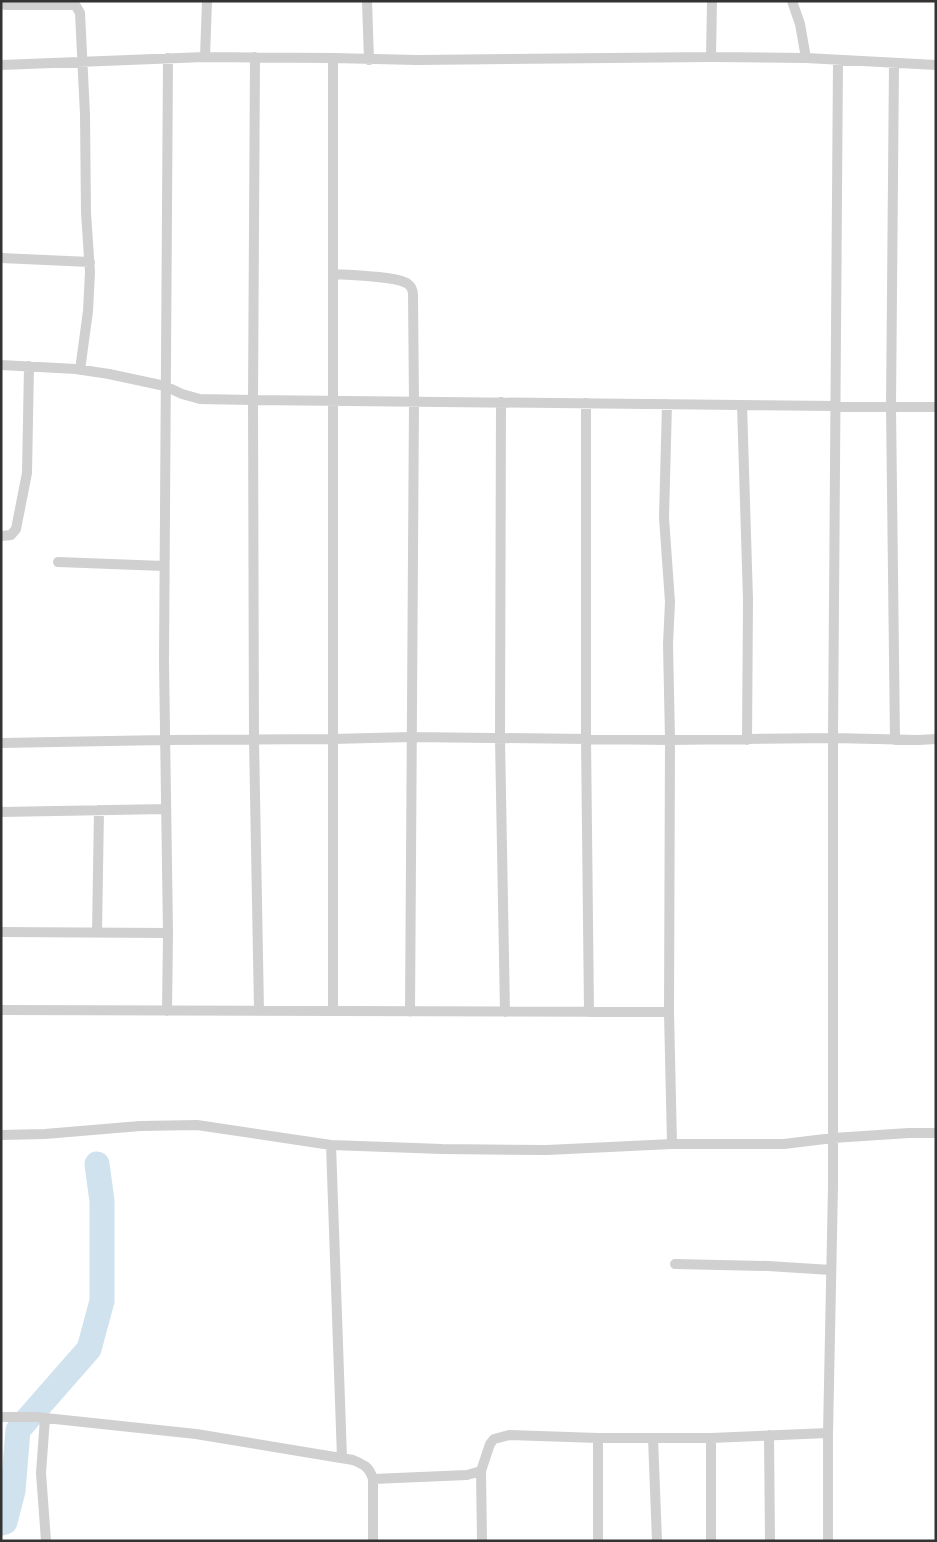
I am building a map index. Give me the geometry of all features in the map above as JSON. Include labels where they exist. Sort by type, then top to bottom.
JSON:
[{"type":"street","points":[[205,57],[207,1]]},
{"type":"street","points":[[367,1],[369,60]]},
{"type":"street","points":[[711,57],[712,1]]},
{"type":"street","points":[[792,1],[800,24],[806,58]]},
{"type":"street","points":[[5,5],[76,6],[80,13],[85,115],[86,213],[90,262],[88,311],[74,369]]},
{"type":"street","points":[[1,65],[205,57],[369,60],[806,58],[936,65]]},
{"type":"street","points":[[255,57],[254,740],[259,1010]]},
{"type":"street","points":[[167,1012],[168,933],[164,740],[164,566],[168,58]]},
{"type":"street","points":[[333,58],[333,1011]]},
{"type":"street","points":[[828,1541],[833,1138],[838,60]]},
{"type":"street","points":[[894,63],[890,407],[895,740]]},
{"type":"street","points":[[5,258],[90,262]]},
{"type":"street","points":[[334,274],[395,280],[407,283],[413,295],[410,1012]]},
{"type":"street","points":[[1,365],[74,369],[109,374],[165,386],[182,394],[200,398],[936,408]]},
{"type":"street","points":[[1,536],[11,535],[16,530],[27,481],[29,366]]},
{"type":"street","points":[[501,402],[500,738],[505,1012]]},
{"type":"street","points":[[586,403],[586,739],[589,1012]]},
{"type":"street","points":[[667,404],[664,518],[670,602],[668,644],[670,740],[669,1012],[672,1144]]},
{"type":"street","points":[[742,405],[748,600],[747,740]]},
{"type":"street","points":[[58,562],[164,566]]},
{"type":"street","points":[[1,744],[411,737],[670,740],[936,739]]},
{"type":"street","points":[[1,812],[166,809]]},
{"type":"street","points":[[97,933],[99,810]]},
{"type":"street","points":[[1,932],[168,933]]},
{"type":"street","points":[[1,1010],[167,1012],[259,1010],[669,1012]]},
{"type":"street","points":[[1,1135],[197,1125],[330,1145],[547,1150],[672,1144],[784,1144],[833,1138],[936,1133]]},
{"type":"street","points":[[330,1145],[342,1458]]},
{"type":"street","points":[[675,1264],[768,1266],[831,1270]]},
{"type":"street","points":[[6,1417],[40,1417],[196,1434],[354,1460],[364,1465],[370,1471],[372,1479],[373,1541]]},
{"type":"street","points":[[40,1417],[41,1473],[46,1541]]},
{"type":"street","points":[[482,1541],[481,1471],[490,1444],[501,1436],[517,1434],[598,1438],[711,1438],[828,1433]]},
{"type":"street","points":[[769,1436],[770,1541]]},
{"type":"street","points":[[598,1438],[598,1541]]},
{"type":"street","points":[[653,1438],[657,1541]]},
{"type":"street","points":[[711,1438],[711,1541]]},
{"type":"street","points":[[372,1479],[467,1475],[481,1471]]},
{"type":"waterway","points":[[1,1523],[5,1522],[13,1491],[18,1430],[89,1349],[102,1301],[102,1201],[97,1164]]}]
